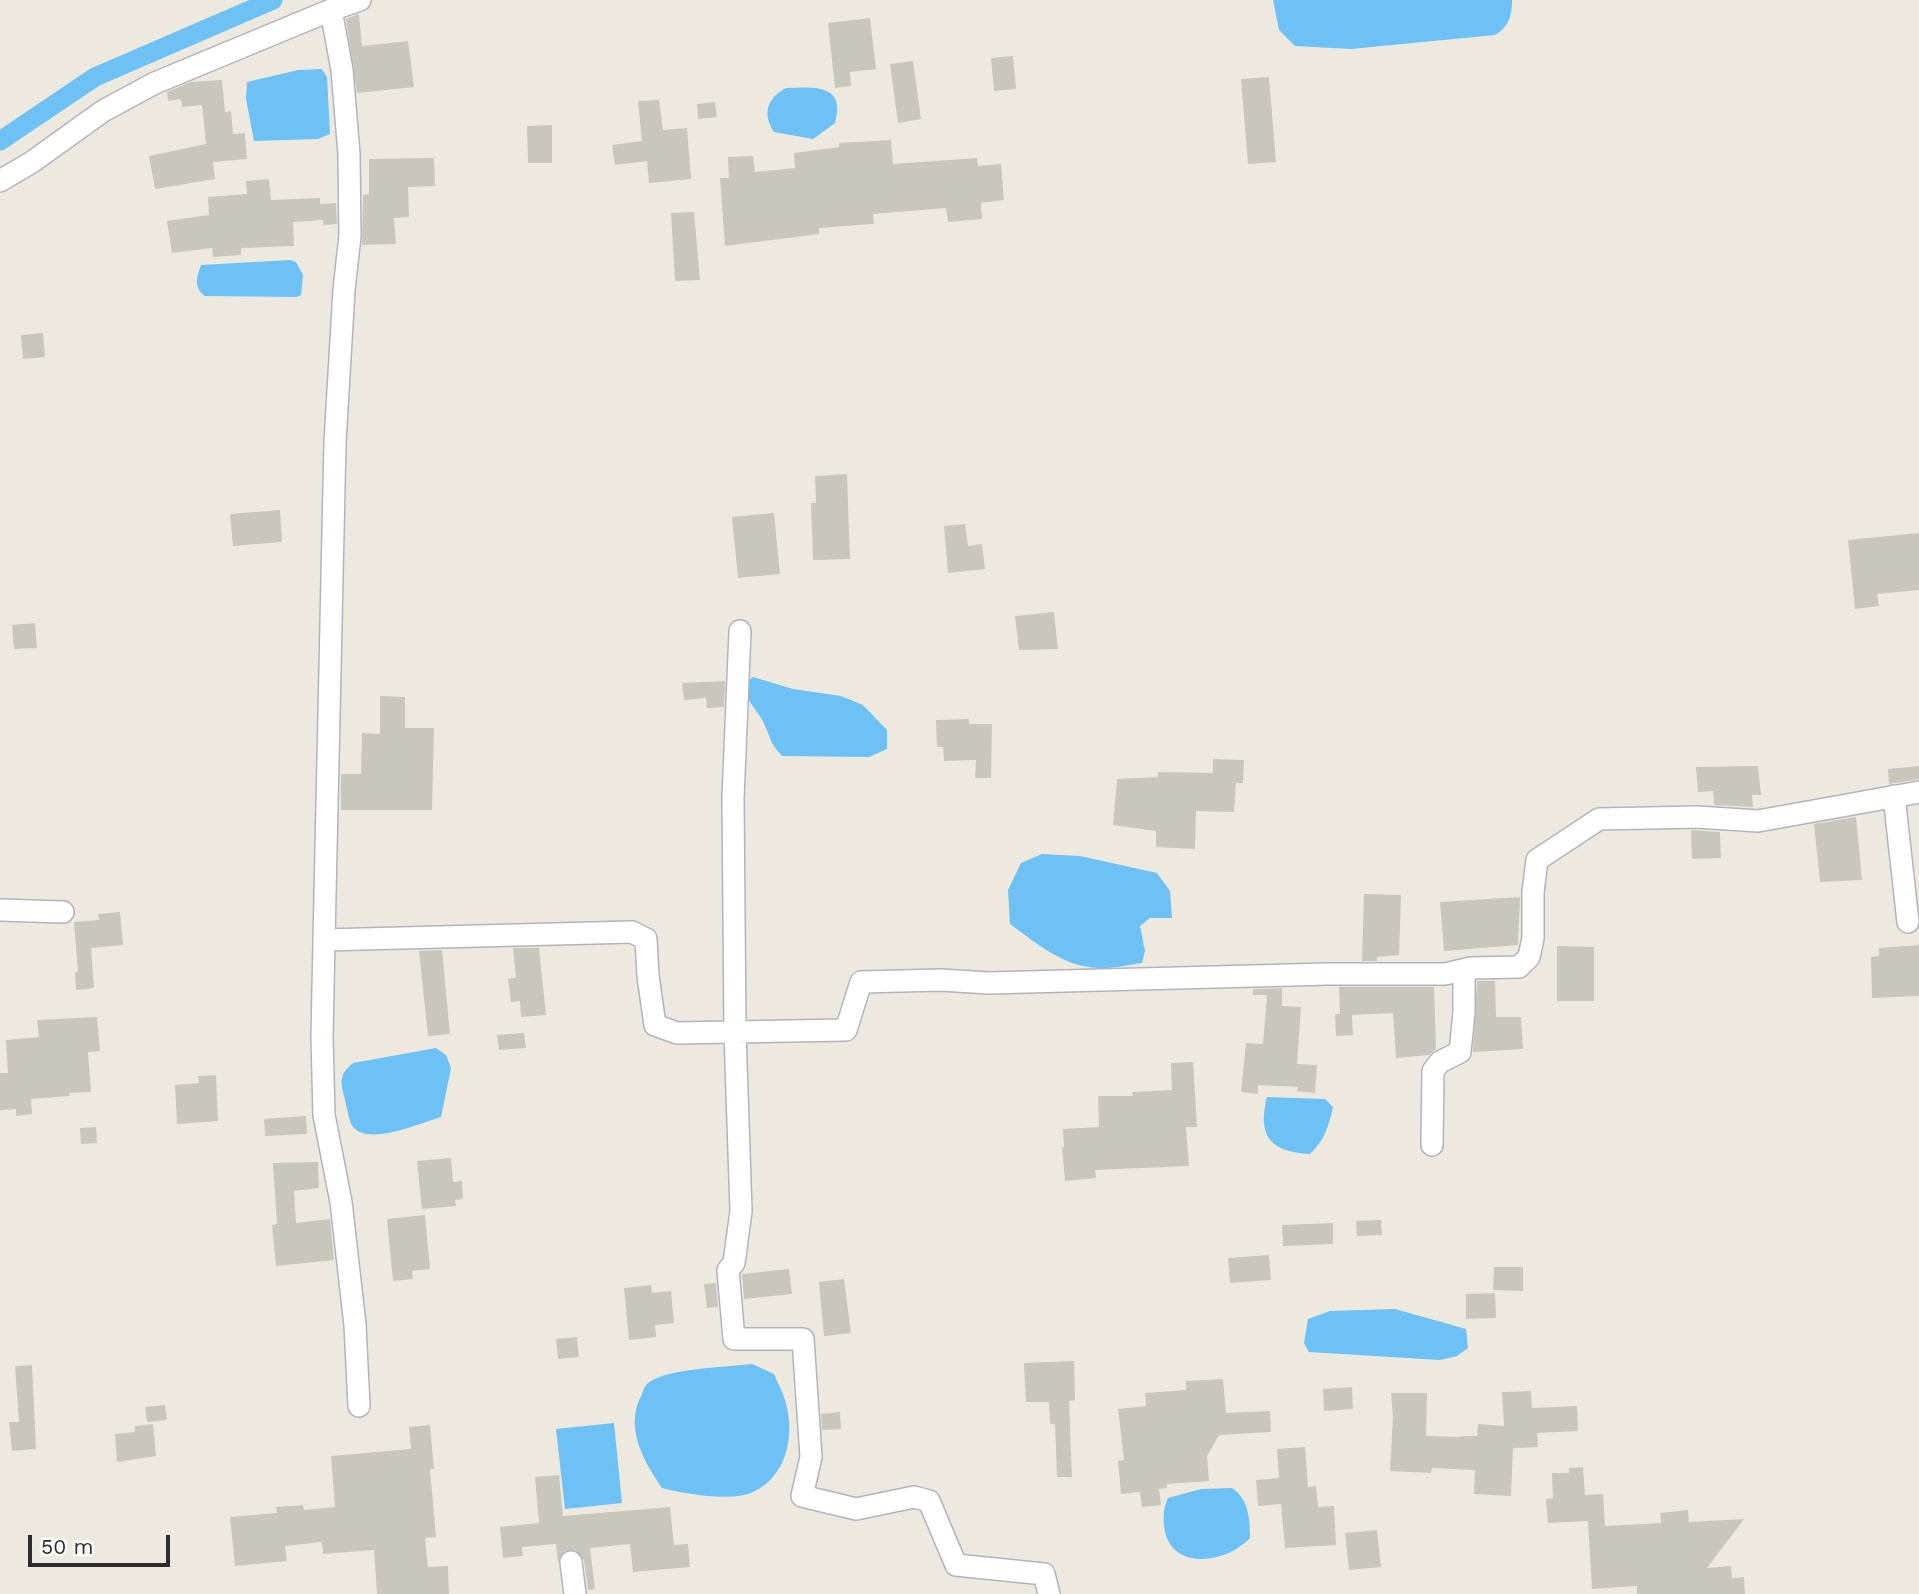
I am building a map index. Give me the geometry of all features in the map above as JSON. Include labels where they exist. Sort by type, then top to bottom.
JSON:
[{"type":"street","points":[[0,181],[32,162],[103,111],[155,83],[360,0]]},
{"type":"street","points":[[331,10],[342,70],[348,140],[350,236],[335,442],[322,1037],[324,1115],[341,1202],[355,1325],[359,1406]]},
{"type":"street","points":[[740,631],[733,798],[735,1032],[741,1211],[734,1263],[728,1270],[734,1339],[803,1339],[811,1457],[802,1496],[856,1509],[914,1496],[929,1501],[956,1565],[1044,1574],[1049,1594]]},
{"type":"street","points":[[324,940],[632,932],[646,939],[654,1025],[677,1033],[846,1030],[861,982],[941,980],[989,983],[1315,974],[1444,974],[1471,968],[1519,967],[1529,957],[1533,938],[1533,892],[1537,860],[1599,819],[1698,817],[1758,821],[1919,792]]},
{"type":"street","points":[[1894,796],[1908,922]]},
{"type":"street","points":[[0,910],[63,912]]},
{"type":"street","points":[[1432,1145],[1433,1071],[1440,1062],[1460,1052],[1464,971]]},
{"type":"street","points":[[571,1562],[575,1594]]},
{"type":"water","points":[[1273,0],[1512,0],[1509,20],[1495,35],[1351,49],[1295,46],[1279,30]]},
{"type":"water","points":[[322,69],[327,77],[330,134],[318,139],[254,141],[246,99],[247,82],[298,70]]},
{"type":"water","points":[[786,88],[826,90],[836,101],[835,123],[813,139],[774,132],[768,119],[768,107],[774,97]]},
{"type":"water","points":[[290,260],[296,262],[303,275],[301,295],[297,297],[205,296],[197,286],[201,265]]},
{"type":"water","points":[[753,677],[793,689],[841,696],[863,705],[887,730],[887,749],[869,757],[782,756],[747,696],[744,684]]},
{"type":"water","points":[[1042,854],[1080,856],[1157,873],[1170,891],[1172,918],[1150,918],[1140,926],[1145,951],[1142,963],[1103,968],[1086,967],[1051,953],[1010,924],[1008,890],[1021,863]]},
{"type":"water","points":[[436,1048],[446,1055],[451,1068],[441,1117],[383,1134],[361,1132],[353,1127],[342,1078],[353,1063]]},
{"type":"water","points":[[1267,1097],[1325,1099],[1333,1107],[1325,1133],[1310,1154],[1285,1150],[1270,1139],[1264,1122]]},
{"type":"water","points":[[1395,1309],[1466,1329],[1468,1348],[1457,1356],[1440,1360],[1309,1352],[1304,1343],[1308,1319],[1330,1311]]},
{"type":"water","points":[[752,1364],[774,1374],[784,1396],[789,1417],[785,1455],[773,1477],[753,1492],[744,1495],[695,1495],[662,1488],[648,1466],[635,1431],[637,1406],[646,1385],[655,1379],[681,1371]]},
{"type":"water","points":[[614,1423],[622,1503],[565,1509],[556,1429]]},
{"type":"water","points":[[1232,1488],[1245,1504],[1250,1538],[1240,1547],[1213,1558],[1187,1557],[1176,1551],[1168,1540],[1164,1525],[1168,1498],[1201,1489]]},
{"type":"building","points":[[359,14],[362,46],[408,41],[414,87],[357,93],[346,19]]},
{"type":"building","points":[[870,18],[876,69],[850,72],[851,86],[835,88],[828,23]]},
{"type":"building","points":[[1013,56],[1016,89],[994,91],[991,58]]},
{"type":"building","points":[[913,61],[921,119],[898,123],[890,64]]},
{"type":"building","points":[[1269,77],[1276,162],[1248,164],[1241,79]]},
{"type":"building","points":[[222,80],[225,112],[231,111],[233,134],[245,133],[247,159],[213,162],[215,179],[155,189],[149,156],[206,144],[202,105],[182,107],[181,99],[168,101],[167,92],[191,82]]},
{"type":"building","points":[[659,100],[663,130],[687,128],[691,179],[649,183],[647,161],[615,165],[612,145],[642,141],[638,101]]},
{"type":"building","points":[[715,102],[717,117],[698,119],[697,104]]},
{"type":"building","points":[[552,125],[552,163],[528,163],[527,126]]},
{"type":"building","points":[[891,140],[893,164],[977,158],[978,166],[1001,164],[1004,200],[981,203],[982,219],[948,222],[946,208],[873,214],[874,224],[819,228],[819,234],[725,246],[720,178],[729,178],[728,157],[753,156],[755,172],[795,168],[794,153],[839,147],[839,143]]},
{"type":"building","points":[[434,158],[435,186],[408,187],[409,217],[394,218],[396,244],[362,245],[363,195],[369,194],[369,159]]},
{"type":"building","points":[[269,179],[271,200],[320,198],[320,204],[336,203],[337,224],[323,225],[323,220],[293,222],[294,246],[241,248],[241,255],[213,257],[212,248],[172,253],[167,221],[209,215],[208,197],[247,194],[246,181]]},
{"type":"building","points":[[694,212],[700,280],[675,281],[671,213]]},
{"type":"building","points":[[43,333],[45,357],[23,359],[21,335]]},
{"type":"building","points":[[847,474],[850,559],[813,560],[811,503],[816,503],[815,476]]},
{"type":"building","points":[[280,510],[282,542],[233,546],[230,514]]},
{"type":"building","points":[[774,513],[780,574],[738,578],[732,517]]},
{"type":"building","points":[[965,524],[968,546],[982,544],[985,569],[948,573],[944,526]]},
{"type":"building","points":[[1919,533],[1919,590],[1877,594],[1879,606],[1855,609],[1848,540]]},
{"type":"building","points":[[1054,612],[1058,649],[1019,650],[1015,616]]},
{"type":"building","points":[[35,623],[37,648],[14,649],[12,625]]},
{"type":"building","points":[[725,681],[724,707],[707,708],[706,698],[684,700],[682,683]]},
{"type":"building","points":[[380,696],[405,697],[405,728],[434,728],[432,810],[341,810],[341,774],[361,774],[362,733],[380,734]]},
{"type":"building","points":[[969,719],[969,724],[992,724],[991,778],[975,778],[976,760],[944,761],[943,747],[937,747],[936,720]]},
{"type":"building","points":[[1213,759],[1244,760],[1243,783],[1236,783],[1234,812],[1196,811],[1195,849],[1156,847],[1156,831],[1113,825],[1117,779],[1158,777],[1158,772],[1213,773]]},
{"type":"building","points":[[1758,766],[1761,795],[1752,795],[1753,807],[1714,805],[1713,791],[1698,792],[1696,767]]},
{"type":"building","points":[[1919,766],[1919,779],[1889,784],[1888,769]]},
{"type":"building","points":[[1856,817],[1862,880],[1820,882],[1814,824]]},
{"type":"building","points":[[1691,830],[1720,832],[1721,858],[1692,859]]},
{"type":"building","points":[[1364,894],[1401,895],[1399,955],[1377,957],[1377,961],[1362,961]]},
{"type":"building","points":[[1520,897],[1518,945],[1444,951],[1440,902]]},
{"type":"building","points":[[120,912],[123,945],[91,948],[94,988],[76,990],[75,972],[78,972],[74,922],[99,920],[98,914]]},
{"type":"building","points":[[1919,945],[1919,996],[1872,998],[1871,957],[1879,956],[1879,948]]},
{"type":"building","points":[[1557,946],[1594,947],[1594,1001],[1557,1001]]},
{"type":"building","points":[[513,948],[539,948],[546,1015],[521,1017],[520,1001],[511,1002],[508,979],[516,978]]},
{"type":"building","points":[[442,950],[450,1034],[428,1036],[419,951]]},
{"type":"building","points":[[1477,981],[1495,981],[1496,1017],[1521,1017],[1523,1049],[1473,1052]]},
{"type":"building","points":[[1339,987],[1434,987],[1436,1049],[1429,1055],[1396,1058],[1393,1013],[1352,1015],[1353,1035],[1336,1036],[1335,1014],[1340,1014]]},
{"type":"building","points":[[1282,988],[1282,1006],[1301,1007],[1297,1064],[1317,1065],[1315,1093],[1297,1091],[1298,1087],[1258,1085],[1258,1094],[1241,1092],[1246,1043],[1263,1044],[1267,995],[1253,995],[1253,989]]},
{"type":"building","points":[[97,1017],[100,1051],[88,1052],[91,1092],[31,1099],[32,1114],[16,1116],[16,1109],[0,1110],[0,1073],[8,1073],[6,1040],[39,1037],[37,1020]]},
{"type":"building","points":[[524,1033],[526,1048],[499,1050],[497,1035]]},
{"type":"building","points":[[1193,1062],[1197,1127],[1186,1127],[1189,1166],[1095,1170],[1096,1178],[1065,1181],[1063,1129],[1099,1127],[1098,1096],[1133,1096],[1132,1092],[1172,1090],[1171,1063]]},
{"type":"building","points":[[216,1075],[218,1121],[177,1124],[175,1085],[199,1083],[198,1076]]},
{"type":"building","points":[[306,1116],[307,1134],[265,1136],[264,1119]]},
{"type":"building","points":[[96,1127],[97,1143],[81,1144],[80,1128]]},
{"type":"building","points":[[451,1158],[453,1182],[462,1181],[463,1199],[455,1200],[456,1206],[422,1209],[417,1161]]},
{"type":"building","points":[[318,1162],[319,1188],[294,1191],[296,1223],[330,1219],[334,1260],[276,1266],[272,1225],[277,1224],[273,1163]]},
{"type":"building","points":[[425,1215],[430,1269],[412,1271],[413,1279],[393,1281],[387,1219]]},
{"type":"building","points":[[1381,1220],[1382,1235],[1357,1236],[1356,1221]]},
{"type":"building","points":[[1333,1223],[1333,1244],[1283,1246],[1282,1225]]},
{"type":"building","points":[[1269,1255],[1271,1280],[1230,1283],[1228,1258]]},
{"type":"building","points":[[1494,1267],[1523,1267],[1523,1291],[1493,1290]]},
{"type":"building","points":[[789,1269],[792,1294],[744,1299],[742,1274]]},
{"type":"building","points":[[844,1279],[851,1333],[824,1336],[819,1282]]},
{"type":"building","points":[[716,1283],[718,1307],[707,1308],[704,1284]]},
{"type":"building","points":[[651,1285],[652,1293],[671,1291],[674,1323],[655,1325],[656,1337],[629,1340],[624,1288]]},
{"type":"building","points":[[1495,1293],[1496,1318],[1466,1319],[1466,1294]]},
{"type":"building","points":[[577,1337],[579,1357],[558,1359],[556,1339]]},
{"type":"building","points":[[1074,1361],[1075,1400],[1069,1401],[1072,1477],[1057,1477],[1055,1424],[1050,1424],[1049,1402],[1026,1402],[1024,1363]]},
{"type":"building","points":[[32,1365],[36,1449],[12,1451],[9,1422],[19,1422],[15,1366]]},
{"type":"building","points":[[1223,1379],[1226,1413],[1270,1411],[1271,1432],[1219,1435],[1207,1456],[1209,1481],[1167,1484],[1167,1488],[1159,1489],[1161,1505],[1142,1507],[1140,1492],[1121,1494],[1118,1461],[1124,1460],[1118,1409],[1146,1406],[1145,1393],[1186,1390],[1186,1381]]},
{"type":"building","points":[[1352,1387],[1353,1409],[1324,1411],[1323,1389]]},
{"type":"building","points":[[1531,1391],[1532,1408],[1577,1406],[1578,1431],[1537,1433],[1538,1447],[1513,1448],[1511,1496],[1474,1494],[1475,1470],[1432,1468],[1431,1473],[1390,1471],[1393,1417],[1391,1393],[1427,1393],[1426,1436],[1460,1437],[1477,1436],[1478,1424],[1504,1426],[1502,1392]]},
{"type":"building","points":[[165,1405],[167,1420],[147,1422],[145,1407]]},
{"type":"building","points":[[840,1412],[841,1429],[822,1430],[821,1414]]},
{"type":"building","points":[[153,1424],[156,1456],[117,1462],[115,1434],[135,1432],[135,1426]]},
{"type":"building","points":[[430,1425],[434,1469],[430,1469],[436,1537],[425,1538],[428,1567],[448,1566],[449,1594],[377,1594],[374,1550],[323,1554],[322,1542],[285,1546],[287,1561],[235,1566],[230,1517],[277,1513],[276,1507],[303,1505],[304,1510],[335,1507],[331,1456],[411,1449],[409,1427]]},
{"type":"building","points":[[1305,1447],[1308,1487],[1316,1486],[1318,1507],[1334,1506],[1336,1545],[1285,1548],[1281,1504],[1258,1506],[1256,1480],[1279,1478],[1277,1449]]},
{"type":"building","points":[[1583,1467],[1585,1495],[1603,1494],[1605,1526],[1661,1523],[1660,1513],[1688,1510],[1689,1522],[1744,1519],[1707,1568],[1731,1566],[1732,1578],[1744,1577],[1745,1594],[1637,1594],[1637,1586],[1592,1589],[1588,1521],[1548,1523],[1546,1499],[1553,1498],[1552,1473],[1569,1473],[1569,1468]]},
{"type":"building","points":[[559,1475],[563,1516],[670,1507],[674,1545],[688,1544],[690,1567],[633,1572],[630,1544],[590,1548],[595,1589],[588,1590],[584,1560],[575,1550],[564,1551],[558,1563],[556,1544],[522,1547],[523,1556],[503,1558],[500,1527],[539,1523],[535,1477]]},
{"type":"building","points":[[1377,1530],[1381,1567],[1349,1570],[1345,1533]]},
{"type":"waterway","points":[[0,141],[95,77],[273,0]]}]
